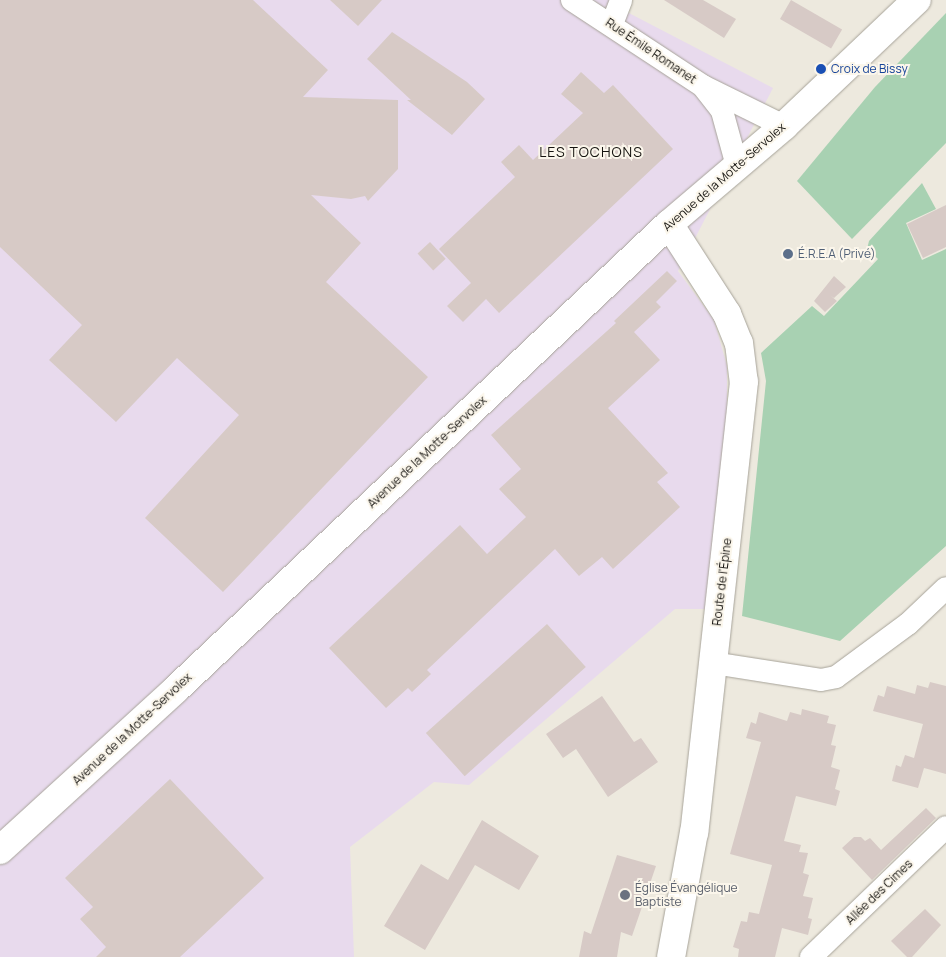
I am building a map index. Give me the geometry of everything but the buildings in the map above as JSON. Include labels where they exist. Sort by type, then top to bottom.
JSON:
[{"type":"main road","name":"Avenue de la Motte-Servolex","points":[[856,57],[900,0]]},
{"type":"main road","name":"Avenue de la Motte-Servolex","points":[[0,850],[175,690],[669,224],[784,126],[917,0]]},
{"type":"main road","name":"Route de l'Épine","points":[[669,224],[727,314],[742,362],[741,416],[694,832],[671,957]]},
{"type":"street","name":"Rue Émile Romanet","points":[[572,0],[612,24],[703,86],[784,126]]},
{"type":"street","points":[[612,24],[621,0]]},
{"type":"street","name":"Rue Émile Romanet","points":[[703,86],[722,111],[737,166]]},
{"type":"street","points":[[713,663],[821,680],[836,677],[908,624],[946,588]]},
{"type":"street","name":"Allée des Cimes","points":[[811,957],[946,827]]},
{"type":"shaded area","points":[[0,0],[628,0],[625,11],[773,88],[678,271],[714,320],[727,366],[727,424],[705,609],[675,609],[469,785],[434,782],[350,847],[354,957],[0,957]]},
{"type":"green space","points":[[946,13],[946,143],[852,239],[797,181],[875,87]]},
{"type":"green space","points":[[922,183],[936,209],[906,223],[922,260],[946,249],[946,546],[840,641],[742,616],[766,381],[761,353],[812,306],[824,316],[878,259],[867,249],[869,241]]},
{"type":"place","name":"Croix de Bissy","points":[[821,69]]},
{"type":"place","name":"É.R.E.A (Privé)","points":[[788,254]]},
{"type":"place","name":"Église Évangélique Baptiste","points":[[625,895]]},
{"type":"district","name":"LES TOCHONS","points":[[591,152]]}]
